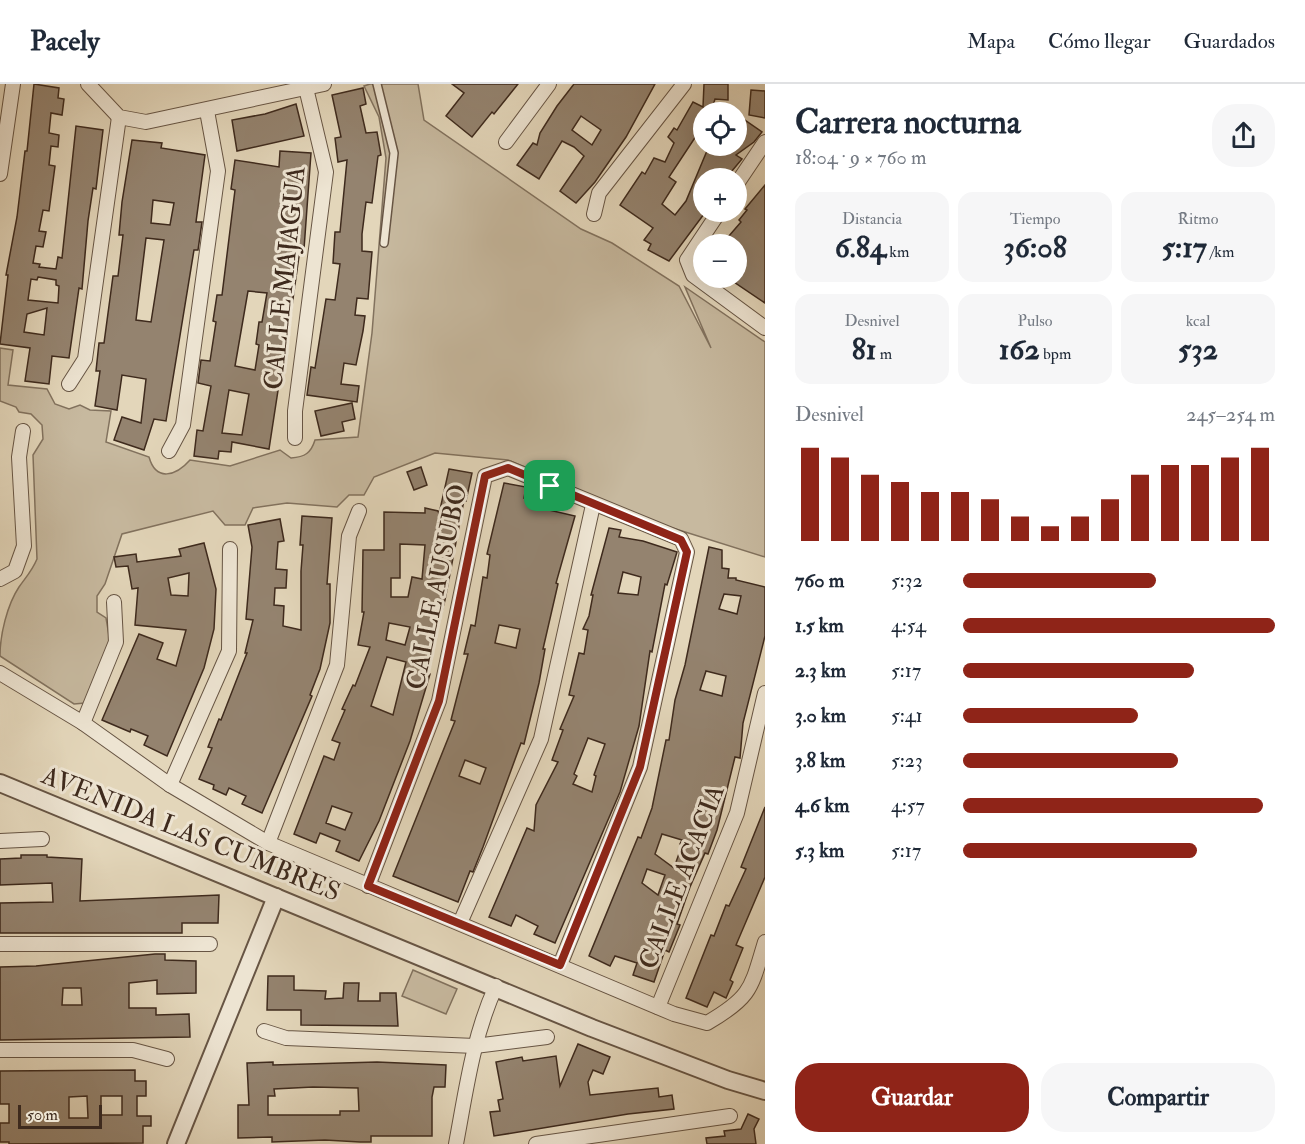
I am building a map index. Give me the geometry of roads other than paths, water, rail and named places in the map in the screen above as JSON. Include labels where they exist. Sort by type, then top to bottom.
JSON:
[{"type":"street","points":[[0,174],[13,84]]},
{"type":"street","points":[[88,84],[119,117],[146,122],[207,111],[324,84]]},
{"type":"street","points":[[506,142],[549,84]]},
{"type":"street","points":[[594,214],[600,193],[684,84]]},
{"type":"street","name":"CALLE MAJAGUA","points":[[295,438],[294,411],[326,172],[306,88]]},
{"type":"street","points":[[169,451],[183,425],[218,171],[207,111]]},
{"type":"street","points":[[69,384],[85,358],[119,117]]},
{"type":"street","points":[[747,169],[765,142]]},
{"type":"street","points":[[712,222],[687,260],[693,275],[765,328]]},
{"type":"street","points":[[0,579],[15,571],[24,546],[19,457],[23,431]]},
{"type":"street","name":"CALLE AUSUBO","points":[[368,886],[439,701],[485,476],[508,468],[681,540],[687,552],[640,767],[560,965]]},
{"type":"street","points":[[460,923],[542,740],[593,505]]},
{"type":"street","points":[[268,843],[337,665],[349,536],[359,511]]},
{"type":"street","points":[[170,785],[229,651],[230,549]]},
{"type":"street","points":[[82,723],[116,642],[114,602]]},
{"type":"street","points":[[0,673],[82,723],[170,785],[268,843],[674,1014],[707,1023],[732,1009],[751,989],[765,942]]},
{"type":"street","name":"CALLE ACACIA","points":[[658,1007],[737,813],[765,693]]},
{"type":"street","name":"AVENIDA LAS CUMBRES","points":[[0,783],[496,986],[592,1028],[728,1080],[765,1091]]},
{"type":"street","points":[[0,841],[42,839]]},
{"type":"street","points":[[176,1144],[276,897]]},
{"type":"street","points":[[0,944],[210,944]]},
{"type":"street","points":[[456,1144],[475,1046],[484,1012],[496,986]]},
{"type":"street","points":[[264,1031],[286,1038],[475,1046],[547,1037]]},
{"type":"street","points":[[0,1050],[133,1050],[167,1059]]},
{"type":"street","points":[[536,1144],[730,1116]]},
{"type":"lane","points":[[377,84],[394,153],[384,243]]}]
